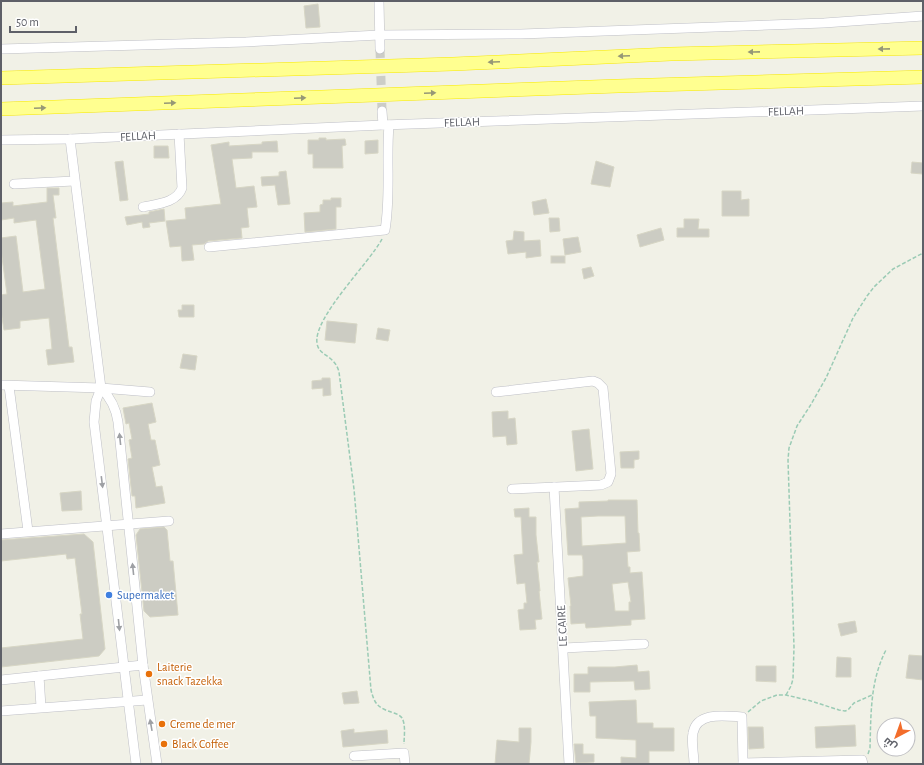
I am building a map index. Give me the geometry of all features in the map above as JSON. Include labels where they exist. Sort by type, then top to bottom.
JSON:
[{"type":"highway","points":[[1,78],[453,64],[672,54],[923,48]]},
{"type":"highway","points":[[1,109],[618,86],[923,77]]},
{"type":"street","points":[[379,1],[380,49]]},
{"type":"street","points":[[1,49],[246,42],[379,34],[521,34],[824,23],[923,16]]},
{"type":"street","name":"FELLAH","points":[[1,140],[70,139],[386,125],[923,106]]},
{"type":"street","points":[[210,247],[385,230],[388,206],[387,153],[386,125],[382,110]]},
{"type":"street","points":[[143,207],[174,198],[181,192],[179,134]]},
{"type":"street","points":[[70,139],[74,181],[101,388],[96,401],[94,415],[123,668],[136,764]]},
{"type":"street","points":[[14,184],[74,181]]},
{"type":"street","points":[[496,392],[593,381],[598,383],[603,388],[611,474],[608,482],[600,485],[512,489]]},
{"type":"street","points":[[28,532],[5,386],[101,388],[150,392]]},
{"type":"street","points":[[101,388],[111,400],[117,414],[143,665],[157,764]]},
{"type":"street","name":"LE CAIRE","points":[[554,487],[564,648],[569,764]]},
{"type":"street","points":[[1,534],[169,521]]},
{"type":"street","points":[[564,648],[644,644]]},
{"type":"street","points":[[1,680],[143,665]]},
{"type":"street","points":[[39,676],[41,707]]},
{"type":"street","points":[[1,711],[147,700]]},
{"type":"street","points":[[694,764],[693,733],[699,721],[706,718],[719,716],[742,717],[743,763],[863,762]]},
{"type":"street","points":[[354,756],[404,753],[405,764]]},
{"type":"path","points":[[385,230],[385,234],[380,243],[336,300],[319,332],[317,341],[320,351],[334,361],[339,372],[354,489],[371,690],[376,704],[382,709],[397,714],[402,718],[404,723],[404,753]]},
{"type":"path","points":[[786,695],[793,679],[794,647],[788,460],[791,442],[797,426],[826,378],[853,318],[867,296],[874,287],[893,269],[923,253]]},
{"type":"path","points":[[863,762],[870,752],[872,695],[879,666],[886,650]]},
{"type":"path","points":[[742,717],[761,701],[776,695],[786,695],[845,711],[848,710],[854,703],[872,695]]},
{"type":"building","points":[[318,4],[320,27],[306,28],[304,6]]},
{"type":"building","points":[[319,138],[326,138],[326,140],[345,139],[346,145],[342,146],[343,168],[313,168],[313,154],[308,154],[308,140],[319,140]]},
{"type":"building","points":[[378,140],[378,153],[365,154],[365,141]]},
{"type":"building","points":[[277,141],[278,152],[252,152],[252,158],[232,159],[236,188],[254,186],[257,207],[247,208],[249,227],[241,228],[242,238],[208,241],[204,244],[192,245],[194,260],[182,261],[181,246],[170,247],[166,221],[186,219],[185,208],[221,204],[211,145],[229,142],[229,146],[262,144],[262,142]]},
{"type":"building","points":[[154,146],[168,146],[169,158],[154,158]]},
{"type":"building","points":[[123,161],[128,200],[120,201],[115,162]]},
{"type":"building","points":[[596,161],[614,167],[610,187],[591,184]]},
{"type":"building","points":[[912,162],[923,163],[923,174],[911,173]]},
{"type":"building","points":[[286,171],[290,204],[278,205],[275,185],[262,186],[261,177],[279,176],[279,172]]},
{"type":"building","points":[[47,188],[59,188],[59,195],[53,195],[56,218],[53,218],[69,347],[72,347],[74,362],[48,365],[46,350],[52,349],[49,318],[20,321],[20,328],[4,330],[1,311],[1,295],[7,294],[1,250],[1,238],[16,236],[23,292],[45,289],[36,220],[14,223],[14,218],[1,220],[1,203],[13,202],[13,206],[47,202]]},
{"type":"building","points":[[722,191],[741,191],[741,200],[749,199],[749,216],[722,216]]},
{"type":"building","points":[[331,198],[341,198],[341,207],[336,207],[336,229],[305,232],[304,213],[320,212],[320,205],[323,204],[323,200],[331,200]]},
{"type":"building","points":[[546,199],[549,213],[534,215],[532,202]]},
{"type":"building","points":[[164,209],[165,221],[149,223],[150,227],[143,228],[142,222],[127,225],[125,217],[149,214],[149,212]]},
{"type":"building","points":[[549,218],[559,218],[560,231],[550,232]]},
{"type":"building","points":[[684,219],[699,219],[698,229],[709,229],[709,237],[677,237],[677,228],[684,228]]},
{"type":"building","points":[[661,228],[664,240],[640,247],[637,235]]},
{"type":"building","points":[[514,231],[524,232],[524,241],[540,240],[541,256],[526,258],[526,252],[508,254],[506,241],[513,240]]},
{"type":"building","points":[[578,237],[581,252],[565,255],[563,239]]},
{"type":"building","points":[[551,256],[565,256],[565,263],[551,263]]},
{"type":"building","points":[[591,267],[594,276],[584,279],[582,269]]},
{"type":"building","points":[[182,305],[194,305],[194,317],[179,317],[178,310],[182,310]]},
{"type":"building","points":[[327,321],[357,324],[355,343],[325,340]]},
{"type":"building","points":[[378,328],[390,330],[388,341],[376,339]]},
{"type":"building","points":[[183,354],[197,356],[195,370],[180,368]]},
{"type":"building","points":[[322,378],[330,378],[331,395],[323,396],[323,388],[312,389],[312,381],[322,380]]},
{"type":"building","points":[[152,403],[156,422],[148,424],[151,440],[155,440],[160,465],[152,467],[156,487],[162,486],[165,503],[136,508],[135,496],[132,496],[128,459],[132,458],[129,440],[132,439],[129,423],[126,424],[123,408]]},
{"type":"building","points":[[508,411],[508,419],[515,418],[517,444],[507,445],[506,436],[493,437],[492,412]]},
{"type":"building","points":[[589,429],[593,469],[576,471],[572,431]]},
{"type":"building","points":[[639,451],[639,459],[634,460],[634,468],[621,468],[620,452]]},
{"type":"building","points":[[81,491],[82,510],[62,511],[60,493]]},
{"type":"building","points":[[637,500],[640,551],[627,552],[628,567],[630,567],[630,573],[642,572],[645,619],[631,620],[631,625],[586,628],[585,623],[571,624],[568,578],[583,576],[583,560],[582,555],[568,555],[565,509],[579,508],[579,502]],"holes":[[[625,516],[626,543],[582,546],[581,517]],[[628,582],[631,602],[629,602],[629,611],[615,611],[612,584]]]},
{"type":"building","points":[[529,508],[529,517],[536,517],[539,562],[537,562],[542,619],[535,620],[536,629],[520,630],[518,610],[524,609],[524,603],[527,603],[525,583],[517,584],[514,555],[523,554],[521,517],[515,517],[514,509]]},
{"type":"building","points":[[164,527],[167,530],[170,561],[173,561],[178,615],[150,617],[144,611],[136,535],[140,529]]},
{"type":"building","points":[[84,534],[93,542],[105,649],[99,656],[1,667],[1,648],[83,639],[80,614],[82,614],[75,558],[67,559],[66,554],[1,561],[1,540]]},
{"type":"building","points":[[855,621],[857,632],[841,636],[838,624]]},
{"type":"building","points":[[909,655],[923,656],[923,680],[906,678]]},
{"type":"building","points":[[837,657],[851,658],[851,677],[836,677]]},
{"type":"building","points":[[637,665],[638,672],[649,671],[650,689],[635,690],[634,681],[590,682],[590,692],[574,692],[574,674],[588,674],[588,667]]},
{"type":"building","points":[[756,666],[776,666],[776,682],[756,681]]},
{"type":"building","points":[[357,691],[359,703],[344,704],[342,693]]},
{"type":"building","points":[[636,700],[637,723],[653,723],[653,728],[674,728],[674,751],[649,751],[649,764],[621,764],[621,757],[636,758],[636,740],[596,738],[596,716],[590,716],[589,702]]},
{"type":"building","points":[[855,725],[856,746],[816,748],[815,727]]},
{"type":"building","points":[[748,727],[763,727],[764,748],[749,749]]},
{"type":"building","points":[[519,728],[531,728],[529,764],[495,764],[497,740],[519,742]]},
{"type":"building","points":[[354,729],[354,733],[387,730],[388,743],[343,747],[341,731]]},
{"type":"building","points":[[574,744],[583,744],[583,754],[594,754],[594,762],[576,763]]},
{"type":"tunnel","points":[[380,49],[382,111]]},
{"type":"place","name":"Supermaket","points":[[109,595]]},
{"type":"place","name":"Laiterie snack Tazekka","points":[[149,674]]},
{"type":"place","name":"Creme de mer","points":[[162,724]]},
{"type":"place","name":"Black Coffee","points":[[164,744]]}]
